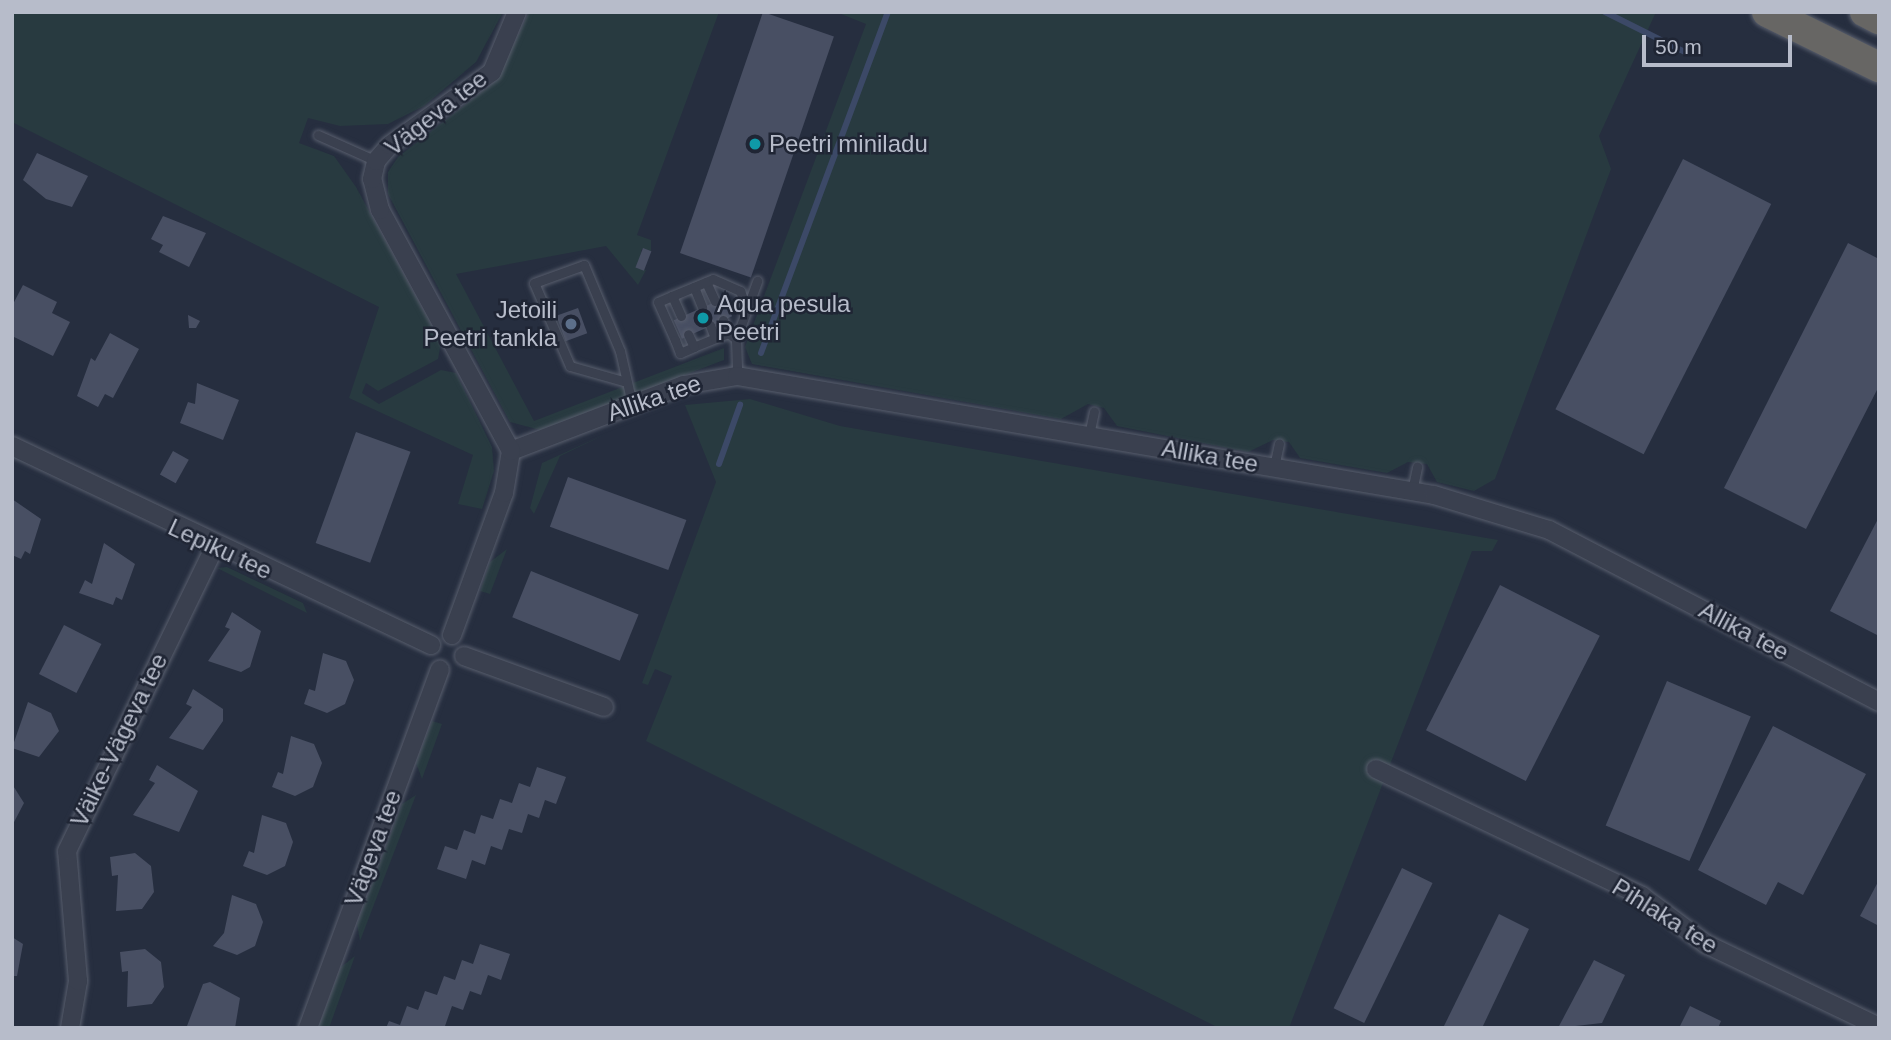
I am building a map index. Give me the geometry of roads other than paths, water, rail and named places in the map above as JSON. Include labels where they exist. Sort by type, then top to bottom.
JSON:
[{"type":"highway","points":[[1768,12],[1879,67]]},
{"type":"highway","points":[[1865,12],[1879,19]]},
{"type":"street","name":"Vägeva tee","points":[[511,451],[380,210],[372,179],[376,161],[492,72],[517,12]]},
{"type":"street","name":"Allika tee","points":[[511,451],[684,385],[737,376],[1412,491],[1477,504],[1549,530],[1879,702]]},
{"type":"street","name":"Lepiku tee","points":[[12,446],[215,546],[431,645]]},
{"type":"street","points":[[464,656],[454,669],[440,669],[431,659],[431,645],[452,635],[504,494],[511,451]]},
{"type":"street","name":"Väike-Vägeva tee","points":[[70,1028],[78,981],[68,850],[215,546]]},
{"type":"street","points":[[452,635],[464,656],[604,707]]},
{"type":"street","name":"Vägeva tee","points":[[308,1028],[440,669]]},
{"type":"street","name":"Pihlaka tee","points":[[1376,769],[1642,896],[1706,944],[1879,1027]]},
{"type":"lane","points":[[318,135],[376,161]]},
{"type":"lane","points":[[623,382],[570,366],[534,283],[584,265],[620,351],[623,382],[632,404]]},
{"type":"lane","points":[[732,336],[747,309],[757,281]]},
{"type":"lane","points":[[732,336],[715,338],[680,353],[659,302],[706,282],[729,282],[747,309]]},
{"type":"lane","points":[[706,282],[715,302]]},
{"type":"lane","points":[[694,287],[702,307]]},
{"type":"lane","points":[[672,296],[681,316]]},
{"type":"lane","points":[[723,320],[732,336],[737,376]]},
{"type":"lane","points":[[710,326],[715,338]]},
{"type":"lane","points":[[688,334],[694,347]]},
{"type":"lane","points":[[1089,435],[1094,412]]},
{"type":"lane","points":[[1274,467],[1279,444]]},
{"type":"lane","points":[[1412,491],[1417,467]]},
{"type":"waterway","points":[[761,353],[888,12]]},
{"type":"waterway","points":[[1605,12],[1685,52]]},
{"type":"waterway","points":[[719,464],[740,405]]},
{"type":"place","name":"Peetri miniladu","points":[[755,144]]},
{"type":"place","name":"Aqua pesula Peetri","points":[[703,318]]},
{"type":"place","name":"Jetoili Peetri tankla","points":[[571,324]]}]
